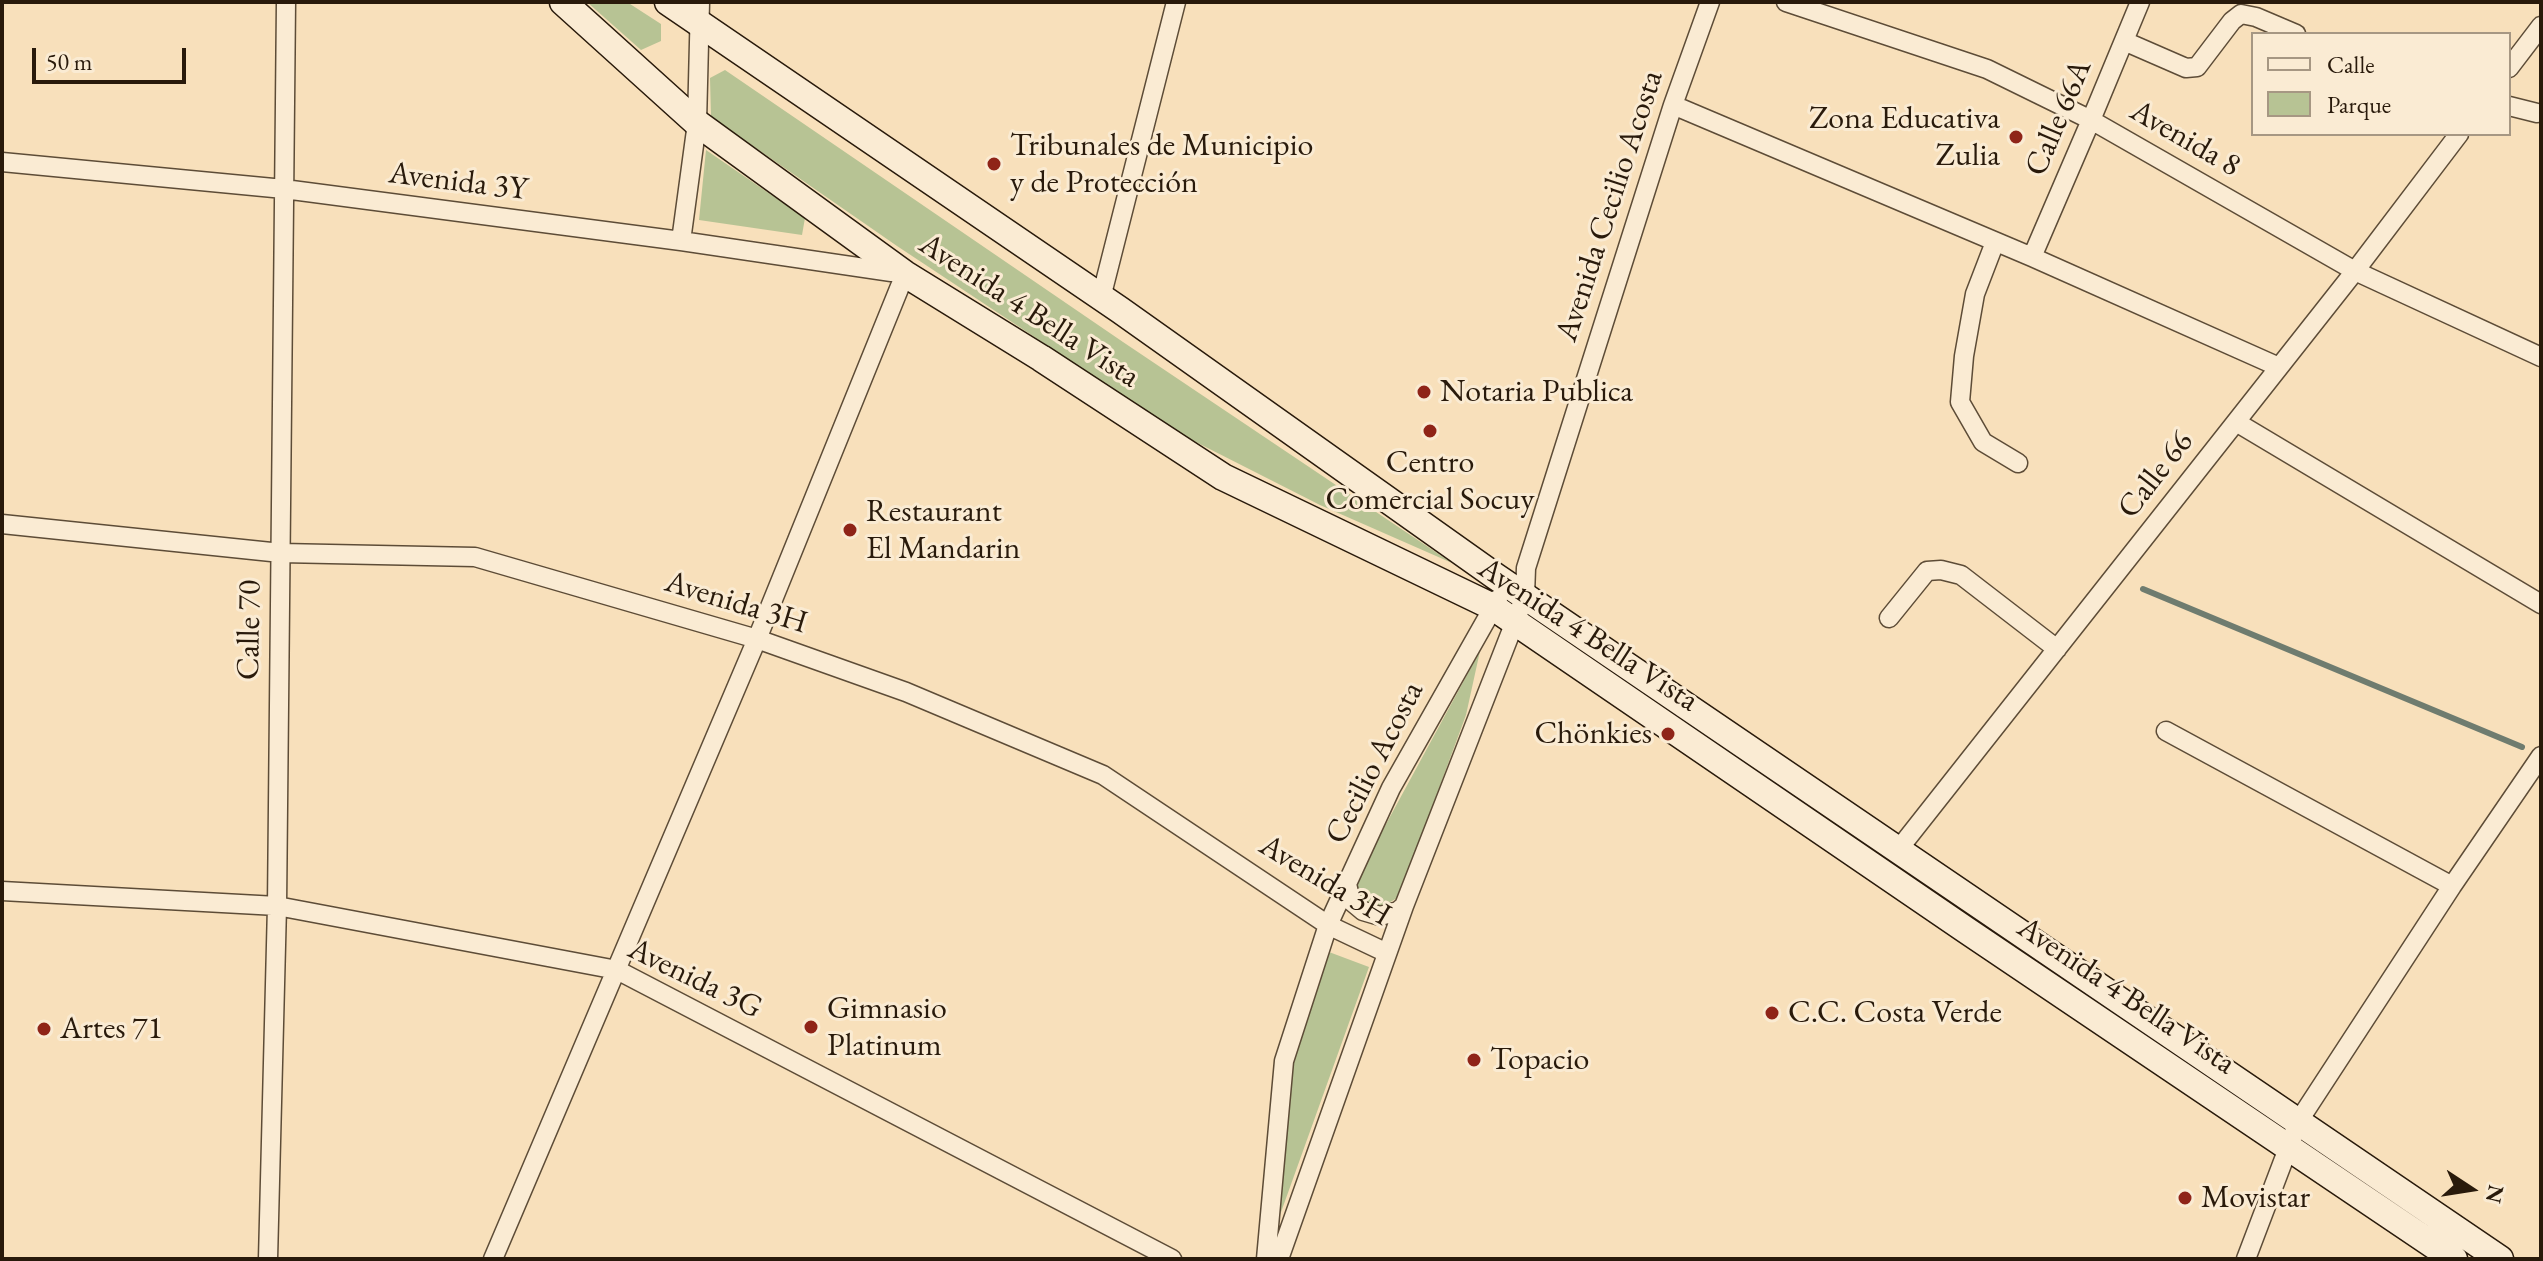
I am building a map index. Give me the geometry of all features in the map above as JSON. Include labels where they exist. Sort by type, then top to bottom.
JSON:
[{"type":"street","name":"Calle 70","points":[[268,1259],[277,906],[286,2]]},
{"type":"street","name":"Avenida 4 Bella Vista","points":[[563,2],[697,123],[905,274],[1223,477],[1513,595],[1898,850],[2294,1134],[2454,1259]]},
{"type":"street","name":"Avenida 4 Bella Vista","points":[[668,2],[699,12],[1101,298],[1513,595],[1966,930],[2500,1259]]},
{"type":"street","points":[[1101,298],[1176,2]]},
{"type":"street","name":"Avenida Cecilio Acosta","points":[[1513,595],[1673,105],[1710,2]]},
{"type":"street","name":"Avenida 8","points":[[1786,2],[1987,69],[2091,120],[2355,271],[2541,357]]},
{"type":"street","name":"Calle 66A","points":[[2032,257],[2140,2]]},
{"type":"street","points":[[681,241],[697,123],[699,12]]},
{"type":"street","points":[[2124,41],[2186,68],[2197,67],[2232,21],[2241,14],[2291,32]]},
{"type":"street","points":[[2511,65],[2541,26]]},
{"type":"street","points":[[1673,105],[2032,257],[2279,367]]},
{"type":"street","points":[[2511,106],[2540,111]]},
{"type":"street","name":"Calle 66","points":[[1898,850],[2355,271],[2457,136]]},
{"type":"street","name":"Avenida 3Y","points":[[2,162],[284,189],[905,274]]},
{"type":"street","points":[[1995,242],[1975,294],[1962,369],[1960,402],[1983,442],[2018,463]]},
{"type":"street","points":[[493,1259],[757,639],[905,274]]},
{"type":"street","points":[[2236,422],[2541,604]]},
{"type":"street","name":"Avenida 3H","points":[[2,524],[281,553],[475,557],[757,639],[906,692],[1103,775],[1328,925],[1387,953]]},
{"type":"street","points":[[1889,618],[1927,571],[1941,570],[1961,575],[2057,649]]},
{"type":"street","points":[[1279,1259],[1513,595]]},
{"type":"street","name":"Cecilio Acosta","points":[[1266,1259],[1284,1061],[1328,925],[1391,788],[1513,595]]},
{"type":"street","points":[[2166,731],[2452,886]]},
{"type":"street","points":[[2246,1259],[2294,1134],[2452,886],[2541,756]]},
{"type":"street","points":[[1347,884],[1351,901],[1363,911],[1380,916],[1404,906]]},
{"type":"street","name":"Avenida 3G","points":[[2,891],[277,906],[617,970],[1172,1259]]},
{"type":"green space","points":[[587,2],[627,2],[661,24],[661,41],[641,50]]},
{"type":"green space","points":[[725,70],[1452,563],[1320,505],[1184,436],[897,246],[711,117],[710,78]]},
{"type":"green space","points":[[706,150],[805,218],[802,235],[699,220]]},
{"type":"green space","points":[[1480,651],[1466,715],[1399,897],[1378,909],[1363,902],[1354,883]]},
{"type":"green space","points":[[1329,952],[1369,967],[1280,1215],[1293,1063]]},
{"type":"waterway","points":[[2143,589],[2522,747]]},
{"type":"place","name":"Zona Educativa Zulia","points":[[2016,137]]},
{"type":"place","name":"Tribunales de Municipio y de Protección","points":[[994,164]]},
{"type":"place","name":"Notaria Publica","points":[[1424,392]]},
{"type":"place","name":"Centro Comercial Socuy","points":[[1430,431]]},
{"type":"place","name":"Restaurant El Mandarin","points":[[850,530]]},
{"type":"place","name":"Chönkies","points":[[1668,734]]},
{"type":"place","name":"C.C. Costa Verde","points":[[1772,1013]]},
{"type":"place","name":"Gimnasio Platinum","points":[[811,1027]]},
{"type":"place","name":"Artes 71","points":[[44,1029]]},
{"type":"place","name":"Topacio","points":[[1474,1060]]},
{"type":"place","name":"Movistar","points":[[2185,1198]]}]
